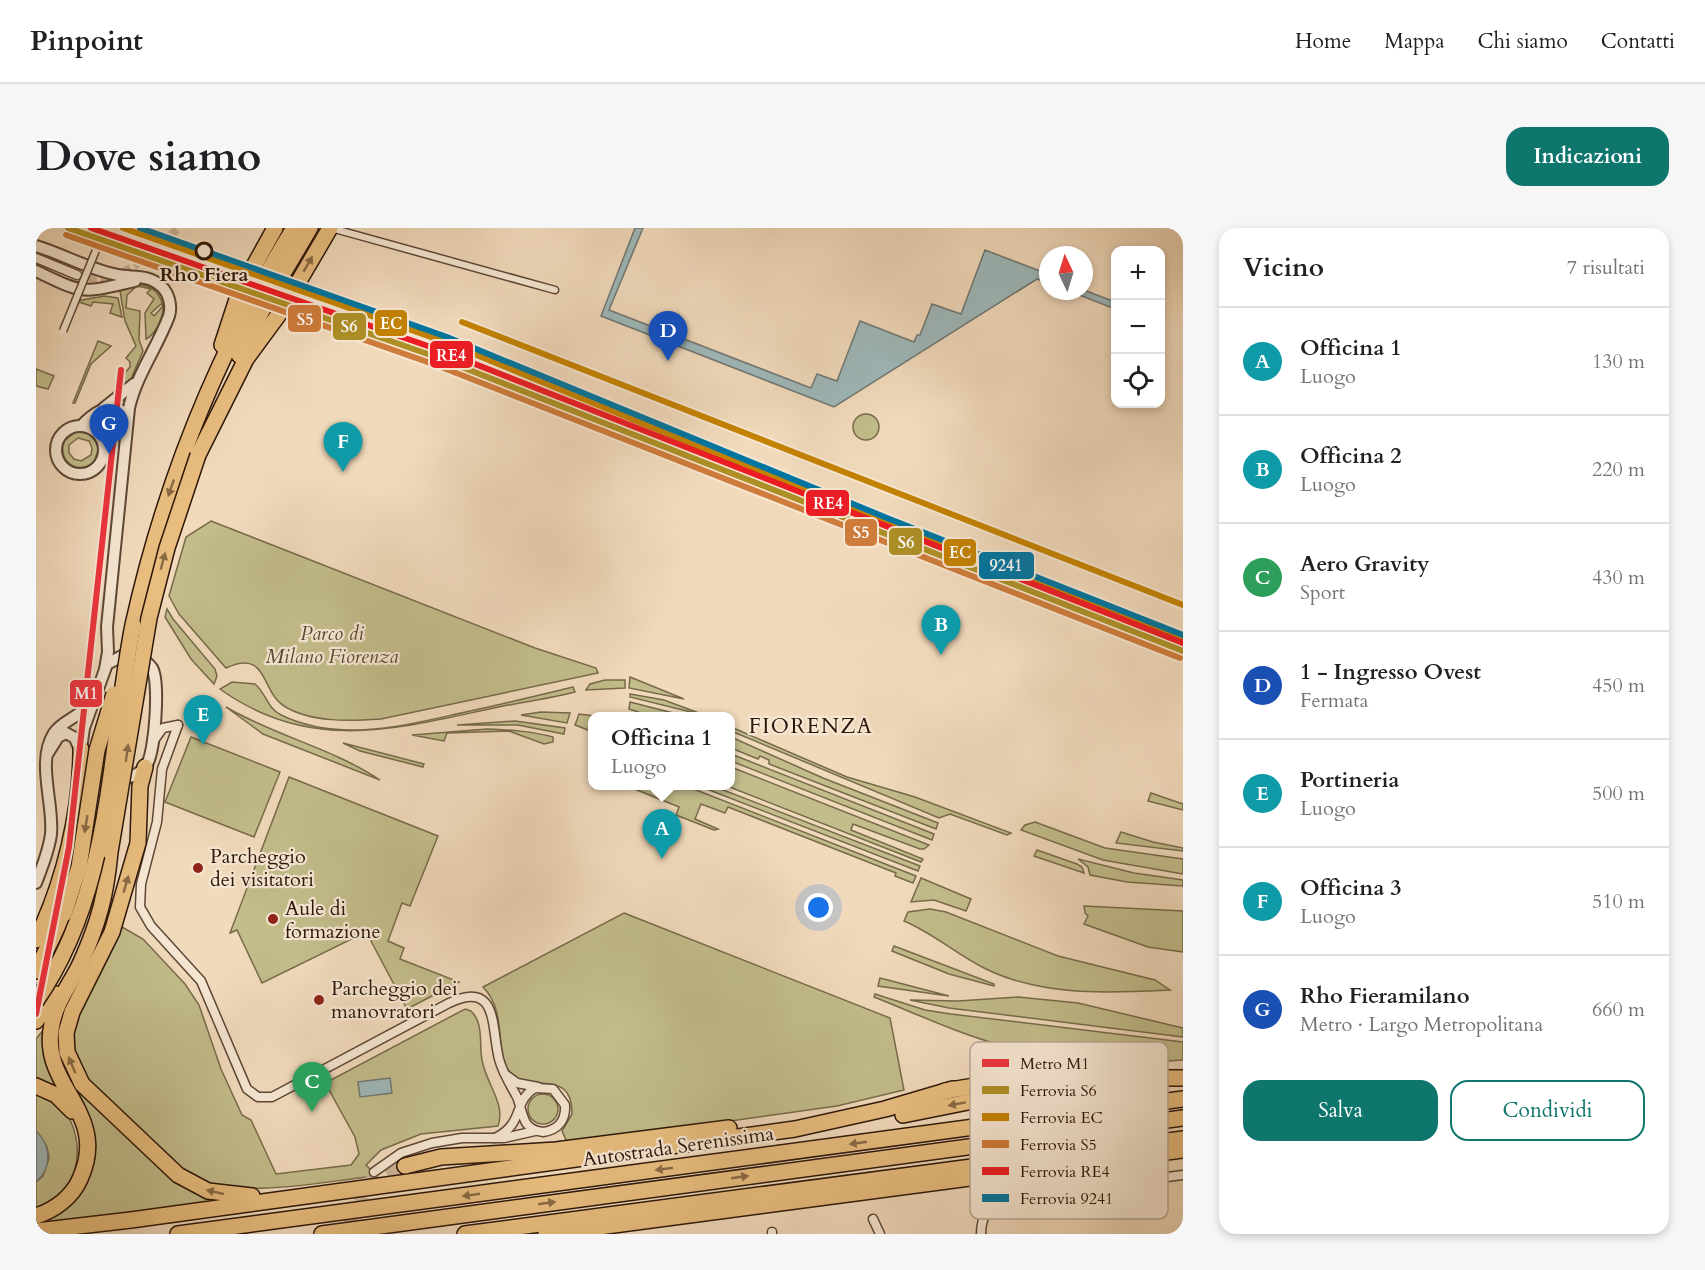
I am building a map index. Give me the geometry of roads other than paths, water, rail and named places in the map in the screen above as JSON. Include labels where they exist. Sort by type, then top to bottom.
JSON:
[{"type":"highway","points":[[191,433],[203,387],[225,337],[236,299],[275,228]]},
{"type":"highway","points":[[36,971],[64,914],[79,867],[99,740],[112,701],[117,674],[133,625],[166,503],[191,433],[236,332],[294,228]]},
{"type":"highway","points":[[36,1216],[54,1208],[67,1197],[78,1184],[86,1159],[81,1127],[62,1094],[52,1058],[52,1021],[95,930],[105,900],[110,852],[149,618],[167,548],[220,395],[248,336],[310,228]]},
{"type":"highway","points":[[198,455],[246,359],[282,310],[331,228]]},
{"type":"highway","points":[[36,1001],[71,941],[90,889],[102,833],[133,625]]},
{"type":"highway","points":[[36,939],[56,891],[68,843],[80,776],[81,749]]},
{"type":"highway","points":[[145,767],[140,786],[138,843],[112,932],[72,1012],[66,1033],[67,1052],[73,1070],[82,1084],[170,1168],[188,1182],[208,1191],[246,1196],[399,1183]]},
{"type":"highway","points":[[36,1021],[62,984],[80,948],[100,894],[110,852]]},
{"type":"highway","points":[[1168,1078],[1183,1078]]},
{"type":"highway","points":[[36,1086],[62,1094]]},
{"type":"highway","points":[[405,1166],[441,1157],[597,1145],[839,1113],[970,1086]]},
{"type":"highway","points":[[686,1145],[824,1123],[917,1101],[953,1089]]},
{"type":"highway","name":"Autostrada Serenissima","points":[[1168,1101],[1183,1099]]},
{"type":"highway","points":[[36,1231],[686,1145],[843,1127],[970,1101]]},
{"type":"highway","name":"Autostrada Serenissima","points":[[1168,1120],[1183,1118]]},
{"type":"highway","name":"Autostrada Serenissima","points":[[178,1234],[970,1128]]},
{"type":"highway","points":[[1168,1140],[1183,1138]]},
{"type":"highway","name":"Autostrada Serenissima","points":[[322,1234],[970,1147]]},
{"type":"highway","points":[[1168,1152],[1183,1150]]},
{"type":"highway","points":[[465,1234],[970,1167]]},
{"type":"highway","points":[[546,1234],[970,1178]]},
{"type":"highway","points":[[586,1234],[675,1217]]},
{"type":"highway","points":[[50,1234],[131,1220]]},
{"type":"street","points":[[63,331],[105,228]]},
{"type":"street","points":[[331,228],[555,290]]},
{"type":"street","points":[[36,246],[116,275],[141,277],[154,281],[167,294],[170,312],[137,379],[131,388],[81,426],[65,432],[57,444],[58,459],[68,471],[82,474],[99,466],[104,451],[96,425],[101,418],[108,416],[116,420],[124,436]]},
{"type":"street","points":[[36,258],[77,275]]},
{"type":"street","points":[[36,271],[84,291],[138,280],[154,281]]},
{"type":"street","points":[[81,749],[84,728],[105,669],[108,652],[107,627],[124,436],[137,379]]},
{"type":"street","points":[[101,410],[117,408],[124,414],[126,421]]},
{"type":"street","points":[[81,426],[90,428],[100,436]]},
{"type":"street","points":[[107,627],[115,651],[122,656],[139,658],[152,668],[156,681],[152,751]]},
{"type":"street","points":[[105,669],[110,661],[122,656]]},
{"type":"street","points":[[36,883],[51,834],[48,753],[56,731],[78,717],[94,700]]},
{"type":"street","points":[[155,702],[160,716],[178,725]]},
{"type":"street","points":[[48,753],[63,734],[72,735],[87,765],[103,777],[116,779],[130,777],[145,767],[160,730],[178,725]]},
{"type":"street","points":[[178,725],[162,769],[157,822],[141,884],[140,907],[152,926],[201,981],[250,1092],[261,1098],[272,1097],[449,1003],[469,996],[482,1000],[492,1012],[504,1073],[517,1097],[523,1120],[536,1131]]},
{"type":"street","points":[[374,1172],[401,1153],[432,1143],[454,1139],[495,1138],[556,1128],[566,1111],[558,1093],[546,1087],[517,1083],[504,1073]]},
{"type":"street","points":[[495,1138],[512,1127],[525,1096],[540,1087]]},
{"type":"street","points":[[1168,1177],[1183,1175]]},
{"type":"street","points":[[873,1219],[880,1234]]},
{"type":"street","points":[[981,1234],[985,1219]]},
{"type":"water","points":[[635,228],[643,228],[609,310],[811,388],[817,374],[837,381],[860,321],[914,342],[917,335],[920,335],[932,304],[961,314],[985,250],[1039,271],[1039,280],[834,407],[601,316]]},
{"type":"water","points":[[1093,293],[1111,300],[1111,307],[1092,300]]},
{"type":"water","points":[[390,1078],[392,1093],[360,1097],[358,1082]]},
{"type":"water","points":[[36,1131],[45,1143],[48,1157],[45,1170],[36,1182]]},
{"type":"tunnel","points":[[77,276],[92,279],[107,278],[133,267],[179,228]]},
{"type":"tunnel","points":[[355,1234],[365,1202],[371,1193],[386,1177],[405,1166]]},
{"type":"tunnel","points":[[344,1234],[353,1204],[374,1172]]},
{"type":"metro line","name":"M1","points":[[36,1014],[69,847],[121,370]]},
{"type":"rail line","name":"S6","points":[[68,228],[439,358],[1183,651]]},
{"type":"rail line","name":"RE4","points":[[91,228],[442,351],[1183,643]]},
{"type":"rail line","name":"EC","points":[[123,228],[445,342],[882,522],[1183,640]]},
{"type":"rail line","name":"9241","points":[[140,228],[447,337],[887,518],[1183,635]]},
{"type":"rail line","name":"S5","points":[[66,235],[436,365],[1180,658]]},
{"type":"rail line","name":"EC","points":[[462,322],[1183,605]]},
{"type":"place","name":"Rho Fiera","points":[[204,251]]},
{"type":"place","name":"1 - Ingresso Ovest","points":[[668,361]]},
{"type":"place","name":"Rho Fieramilano","points":[[109,454]]},
{"type":"place","name":"Officina 3","points":[[343,472]]},
{"type":"place","name":"Officina 2","points":[[941,655]]},
{"type":"place","name":"Portineria","points":[[203,745]]},
{"type":"place","name":"Officina 1","points":[[662,859]]},
{"type":"place","name":"Parcheggio dei visitatori","points":[[198,868]]},
{"type":"place","name":"Aule di formazione","points":[[273,919]]},
{"type":"place","name":"Parcheggio dei manovratori","points":[[319,1000]]},
{"type":"place","name":"Aero Gravity","points":[[312,1112]]},
{"type":"district","name":"FIORENZA","points":[[811,726]]},
{"type":"park label","name":"Parco di Milano Fiorenza","points":[[332,644]]}]
